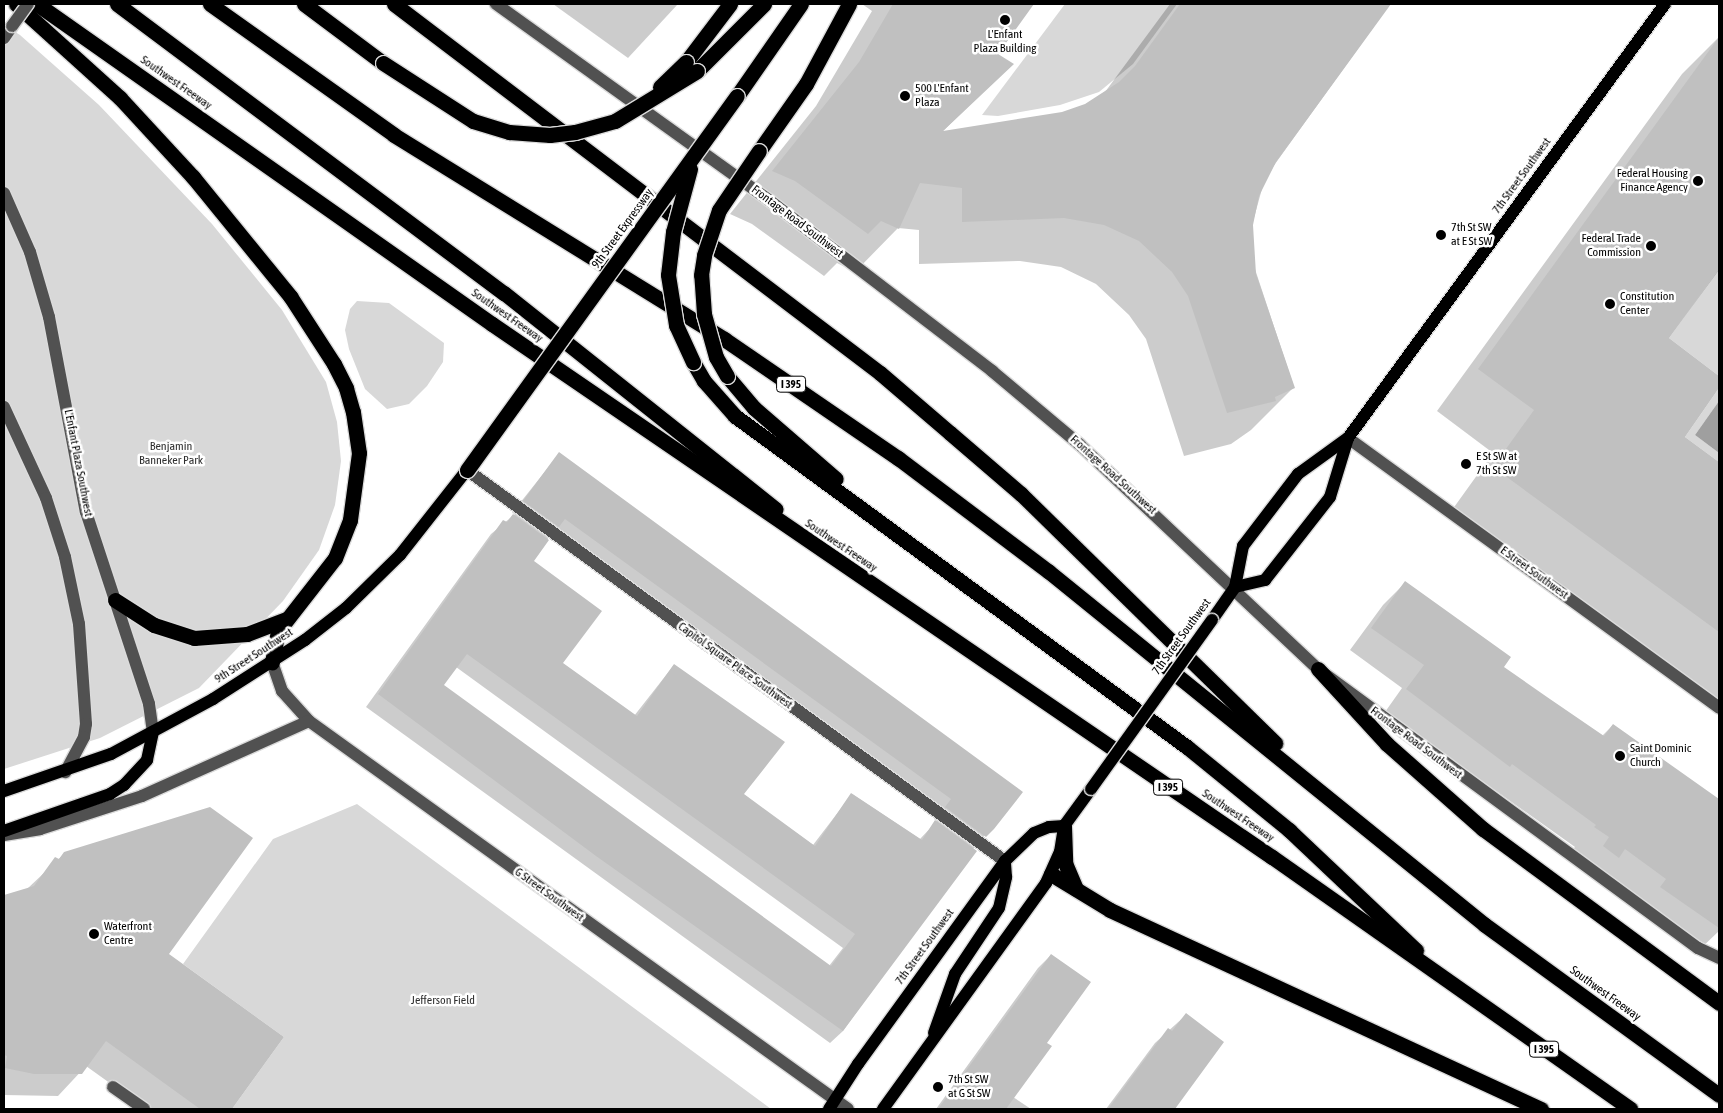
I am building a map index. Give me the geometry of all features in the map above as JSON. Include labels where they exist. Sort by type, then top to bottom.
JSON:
[{"type":"highway","points":[[16,4],[120,98],[193,177],[290,296],[334,364],[346,388],[353,412],[359,453],[350,520],[335,558],[313,589],[286,619],[278,631],[272,662]]},
{"type":"highway","name":"Southwest Freeway","points":[[37,4],[483,319],[1272,857],[1630,1109]]},
{"type":"highway","points":[[117,4],[496,287],[877,588]]},
{"type":"highway","name":"Southwest Freeway","points":[[210,4],[394,135],[708,329],[860,431],[1018,547],[1341,807],[1485,926],[1719,1095]]},
{"type":"highway","points":[[304,4],[454,111],[490,128],[509,132],[574,132],[634,113],[692,67],[764,4]]},
{"type":"highway","points":[[394,4],[880,373],[1021,494],[1341,807]]},
{"type":"highway","points":[[692,67],[730,4]]},
{"type":"highway","name":"9th Street Expressway","points":[[467,470],[693,158],[801,4]]},
{"type":"highway","points":[[849,4],[806,84],[719,210],[704,255],[701,275],[704,314],[716,357],[727,376],[754,408],[891,528]]},
{"type":"highway","points":[[693,158],[673,232],[668,275],[676,325],[704,381],[735,416],[1143,713],[1289,830],[1457,988]]},
{"type":"highway","points":[[115,600],[154,625],[194,638],[247,634],[286,619]]},
{"type":"highway","points":[[1318,669],[1387,744],[1483,829],[1719,1003]]},
{"type":"highway","points":[[1064,826],[1067,872],[1078,892]]},
{"type":"highway","points":[[1051,874],[1078,892],[1118,914],[1540,1109]]},
{"type":"main road","name":"7th Street Southwest","points":[[884,1109],[1051,874],[1064,826],[1235,587],[1243,546],[1298,474],[1348,438],[1664,4]]},
{"type":"main road","name":"7th Street Southwest","points":[[1235,587],[1264,580],[1330,497],[1348,438]]},
{"type":"main road","name":"9th Street Southwest","points":[[4,791],[65,772],[153,732],[272,662],[326,625],[400,555],[467,470]]},
{"type":"main road","points":[[4,831],[110,794],[124,786],[147,760],[153,732]]},
{"type":"main road","name":"7th Street Southwest","points":[[832,1105],[858,1064],[1005,861],[1034,834],[1064,826]]},
{"type":"main road","points":[[929,1047],[956,974],[999,908],[1006,877],[1005,861]]},
{"type":"street","points":[[4,38],[28,4]]},
{"type":"street","name":"Frontage Road Southwest","points":[[496,4],[770,201],[918,312],[1079,444],[1235,587],[1318,669],[1698,948],[1719,958]]},
{"type":"street","name":"L'Enfant Plaza Southwest","points":[[4,193],[30,252],[49,317],[86,512],[149,704],[153,732]]},
{"type":"street","points":[[4,407],[46,498],[65,556],[84,656],[86,724],[84,737],[65,772]]},
{"type":"street","name":"E Street Southwest","points":[[1348,438],[1719,708]]},
{"type":"street","name":"Capitol Square Place Southwest","points":[[467,470],[1005,861]]},
{"type":"street","name":"G Street Southwest","points":[[272,662],[282,691],[309,721],[832,1105],[848,1109]]},
{"type":"street","points":[[4,835],[40,829],[142,796],[309,721]]},
{"type":"street","points":[[113,1087],[144,1109]]},
{"type":"green space","points":[[1065,4],[1177,4],[1133,64],[1099,92],[1060,105],[998,116],[982,115]]},
{"type":"green space","name":"Benjamin Banneker Park","points":[[4,25],[20,35],[99,105],[212,224],[282,310],[326,382],[337,422],[341,461],[335,505],[319,550],[283,601],[199,688],[100,738],[4,769]]},
{"type":"green space","points":[[1719,269],[1719,376],[1669,338]]},
{"type":"green space","points":[[357,301],[389,303],[444,343],[443,362],[427,386],[409,404],[387,409],[365,389],[349,349],[345,330],[350,309]]},
{"type":"green space","points":[[1719,388],[1719,401],[1695,435],[1719,453],[1719,462],[1685,437]]},
{"type":"green space","name":"Jefferson Field","points":[[357,804],[771,1109],[232,1109],[284,1037],[183,964],[273,839]]},
{"type":"shaded area","points":[[1719,401],[1719,453],[1695,435]]},
{"type":"building","points":[[893,4],[1034,4],[998,54],[1014,64],[943,131],[1062,112],[1085,104],[1119,82],[1135,66],[1180,4],[1391,4],[1276,162],[1259,196],[1253,225],[1256,274],[1295,388],[1275,397],[1276,401],[1227,413],[1188,296],[1172,272],[1139,241],[1104,225],[1064,218],[962,222],[962,188],[920,183],[899,229],[881,221],[868,234],[795,181],[772,171],[859,62]]},
{"type":"building","name":"Constitution Center","points":[[1719,37],[1719,269],[1669,338],[1719,376],[1719,388],[1685,437],[1719,462],[1719,632],[1493,467],[1534,410],[1478,369]]},
{"type":"building","points":[[559,452],[1023,792],[994,829],[986,837],[945,807],[951,799],[565,519],[559,527],[523,501]]},
{"type":"building","points":[[513,514],[549,540],[534,561],[602,611],[563,663],[637,716],[674,664],[785,742],[744,794],[815,846],[851,793],[922,840],[935,820],[977,851],[843,1031],[596,856],[378,694],[503,520],[507,522]],"holes":[[[467,654],[855,934],[831,966],[444,685]]]},
{"type":"building","name":"Saint Dominic Church","points":[[1405,581],[1511,657],[1504,667],[1547,697],[1604,736],[1613,724],[1719,799],[1719,928],[1660,887],[1666,879],[1625,849],[1619,858],[1603,846],[1609,837],[1594,827],[1596,825],[1512,764],[1510,767],[1406,689],[1424,665],[1371,628]]},
{"type":"building","name":"Waterfront Centre","points":[[210,807],[253,838],[169,954],[284,1037],[232,1109],[200,1109],[106,1041],[82,1074],[34,1074],[5,1068],[7,1056],[4,1055],[4,895],[34,886],[55,857],[59,859],[64,852]]},
{"type":"building","points":[[1051,954],[1091,982],[1047,1043],[1052,1046],[1006,1109],[938,1109]]},
{"type":"building","points":[[1186,1013],[1224,1042],[1175,1109],[1108,1109],[1168,1028],[1172,1031]]},
{"type":"place","name":"L'Enfant Plaza Building","points":[[1005,20]]},
{"type":"place","name":"500 L'Enfant Plaza","points":[[905,96]]},
{"type":"place","name":"Federal Housing Finance Agency","points":[[1698,181]]},
{"type":"place","name":"7th St SW at E St SW","points":[[1441,235]]},
{"type":"place","name":"Federal Trade Commission","points":[[1651,246]]},
{"type":"place","name":"Constitution Center","points":[[1610,304]]},
{"type":"place","name":"E St SW at 7th St SW","points":[[1466,464]]},
{"type":"place","name":"Saint Dominic Church","points":[[1620,756]]},
{"type":"place","name":"Waterfront Centre","points":[[94,934]]},
{"type":"place","name":"7th St SW at G St SW","points":[[938,1087]]}]
